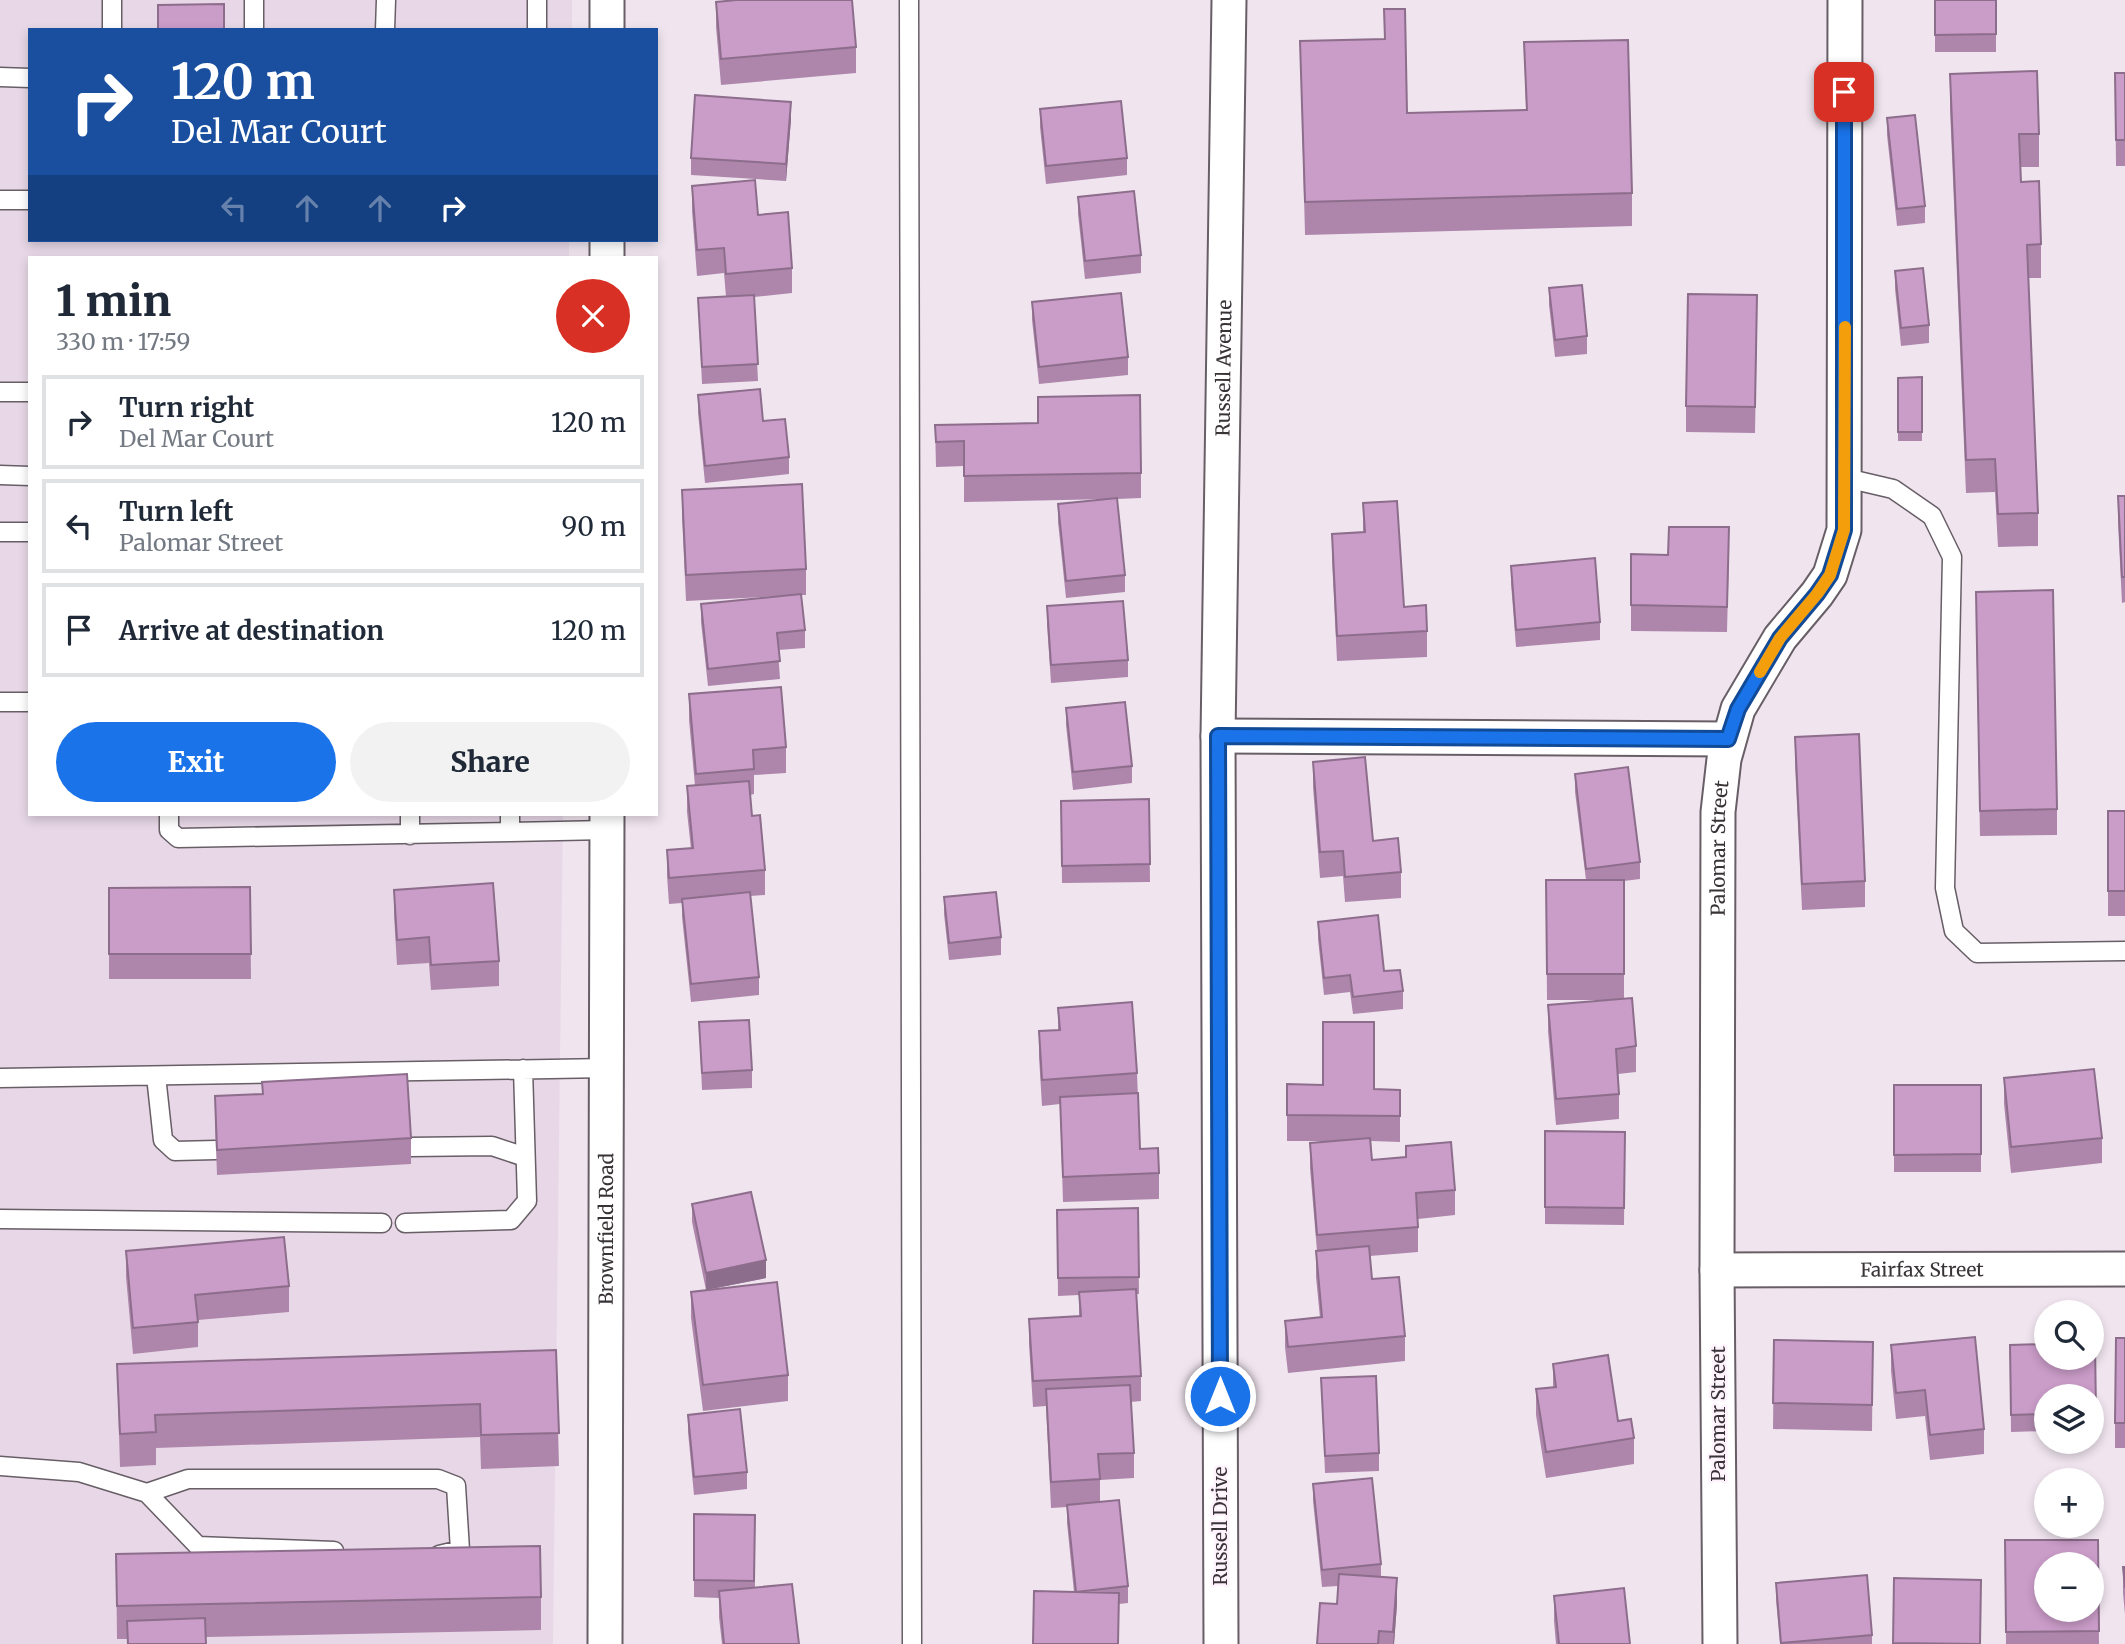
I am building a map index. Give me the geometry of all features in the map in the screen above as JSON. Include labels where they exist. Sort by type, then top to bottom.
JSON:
[{"type":"street","points":[[607,0],[607,28]]},
{"type":"street","name":"Russell Avenue","points":[[1218,736],[1229,0]]},
{"type":"street","name":"Palomar Street","points":[[1720,1644],[1717,1270],[1718,811],[1724,759],[1738,709],[1780,638],[1830,575],[1844,530],[1844,0]]},
{"type":"street","points":[[1218,736],[1728,739]]},
{"type":"street","name":"Russell Drive","points":[[1218,736],[1221,1644]]},
{"type":"street","name":"Brownfield Road","points":[[605,1644],[607,822]]},
{"type":"street","name":"Fairfax Street","points":[[1717,1270],[2125,1269]]},
{"type":"lane","points":[[112,0],[112,28]]},
{"type":"lane","points":[[254,0],[254,28]]},
{"type":"lane","points":[[385,28],[386,0]]},
{"type":"lane","points":[[537,0],[537,28]]},
{"type":"lane","points":[[909,0],[912,1644]]},
{"type":"lane","points":[[0,78],[28,78]]},
{"type":"lane","points":[[0,200],[28,201]]},
{"type":"lane","points":[[0,392],[28,392]]},
{"type":"lane","points":[[0,475],[28,476]]},
{"type":"lane","points":[[1846,478],[1893,489],[1933,516],[1952,556],[1945,888],[1954,930],[1977,953],[2125,951]]},
{"type":"lane","points":[[0,532],[28,532]]},
{"type":"lane","points":[[0,702],[28,702]]},
{"type":"lane","points":[[169,816],[169,830],[178,838],[410,835],[510,823],[607,822]]},
{"type":"lane","points":[[410,816],[410,835]]},
{"type":"lane","points":[[0,1079],[607,1068]]},
{"type":"lane","points":[[405,1223],[511,1220],[527,1201],[523,1069]]},
{"type":"lane","points":[[156,1076],[163,1140],[175,1151],[216,1150]]},
{"type":"lane","points":[[410,1147],[492,1146],[525,1157]]},
{"type":"lane","points":[[0,1219],[382,1223]]},
{"type":"lane","points":[[0,1466],[79,1472],[147,1493],[198,1546],[347,1552]]},
{"type":"lane","points":[[147,1493],[188,1479],[438,1479],[456,1486],[460,1550],[428,1555]]},
{"type":"shaded area","points":[[0,0],[572,0],[572,28],[28,28],[28,242],[569,242],[569,256],[28,256],[28,816],[563,816],[553,1644],[0,1644]]},
{"type":"building","points":[[852,0],[856,47],[721,59],[716,2]]},
{"type":"building","points":[[1935,0],[1996,0],[1996,34],[1935,35]]},
{"type":"building","points":[[224,4],[224,28],[158,28],[158,5]]},
{"type":"building","points":[[1384,9],[1405,9],[1407,113],[1527,110],[1524,42],[1628,40],[1632,193],[1305,202],[1300,41],[1385,39]]},
{"type":"building","points":[[2037,71],[2039,134],[2019,134],[2021,182],[2039,181],[2041,244],[2027,245],[2038,513],[1998,514],[1995,459],[1966,460],[1950,74]]},
{"type":"building","points":[[2115,73],[2125,73],[2125,140],[2116,140]]},
{"type":"building","points":[[695,95],[791,102],[786,164],[691,158]]},
{"type":"building","points":[[1121,101],[1127,158],[1046,166],[1040,109]]},
{"type":"building","points":[[1915,115],[1925,206],[1897,209],[1887,118]]},
{"type":"building","points":[[755,180],[758,215],[788,212],[792,268],[726,274],[724,248],[697,250],[692,186]]},
{"type":"building","points":[[1134,191],[1141,255],[1085,261],[1078,197]]},
{"type":"building","points":[[1923,268],[1929,325],[1901,328],[1895,271]]},
{"type":"building","points":[[1582,285],[1587,336],[1555,340],[1549,288]]},
{"type":"building","points":[[1121,293],[1128,357],[1039,367],[1032,302]]},
{"type":"building","points":[[1688,294],[1757,295],[1755,407],[1686,406]]},
{"type":"building","points":[[754,295],[758,364],[702,367],[698,298]]},
{"type":"building","points":[[1922,377],[1922,432],[1898,432],[1898,378]]},
{"type":"building","points":[[760,389],[763,421],[785,419],[789,457],[705,466],[698,395]]},
{"type":"building","points":[[1140,395],[1141,473],[964,476],[964,441],[936,442],[935,425],[1038,423],[1038,397]]},
{"type":"building","points":[[802,484],[806,569],[686,575],[682,490]]},
{"type":"building","points":[[2118,496],[2125,496],[2125,577],[2122,577]]},
{"type":"building","points":[[1117,498],[1125,575],[1066,581],[1058,504]]},
{"type":"building","points":[[1397,501],[1404,607],[1426,605],[1427,631],[1337,636],[1332,534],[1365,532],[1363,503]]},
{"type":"building","points":[[1669,527],[1729,527],[1727,607],[1631,605],[1631,554],[1668,555]]},
{"type":"building","points":[[1595,558],[1600,622],[1516,630],[1511,566]]},
{"type":"building","points":[[2053,590],[2057,809],[1980,811],[1976,592]]},
{"type":"building","points":[[801,594],[805,630],[777,633],[780,661],[708,669],[701,604]]},
{"type":"building","points":[[1123,601],[1128,660],[1051,665],[1047,606]]},
{"type":"building","points":[[781,687],[786,747],[753,750],[754,769],[696,774],[689,694]]},
{"type":"building","points":[[1125,702],[1132,766],[1073,772],[1066,708]]},
{"type":"building","points":[[1859,734],[1865,881],[1802,884],[1795,737]]},
{"type":"building","points":[[1365,757],[1373,841],[1398,838],[1401,872],[1345,877],[1343,851],[1320,852],[1313,762]]},
{"type":"building","points":[[1628,767],[1640,862],[1586,869],[1575,774]]},
{"type":"building","points":[[749,781],[752,816],[760,815],[765,870],[669,878],[667,850],[693,848],[687,786]]},
{"type":"building","points":[[1149,799],[1150,864],[1062,866],[1061,801]]},
{"type":"building","points":[[2108,811],[2125,811],[2125,891],[2108,891]]},
{"type":"building","points":[[1546,880],[1624,880],[1624,974],[1547,974]]},
{"type":"building","points":[[493,883],[499,961],[431,965],[429,937],[397,940],[394,890]]},
{"type":"building","points":[[250,887],[251,954],[109,954],[109,888]]},
{"type":"building","points":[[750,892],[759,977],[691,984],[682,899]]},
{"type":"building","points":[[996,892],[1001,937],[949,943],[944,897]]},
{"type":"building","points":[[1378,915],[1384,971],[1400,970],[1403,991],[1353,997],[1350,975],[1324,978],[1318,922]]},
{"type":"building","points":[[1632,998],[1636,1046],[1616,1049],[1619,1094],[1556,1099],[1548,1005]]},
{"type":"building","points":[[1132,1002],[1137,1073],[1042,1080],[1039,1031],[1060,1030],[1058,1008]]},
{"type":"building","points":[[749,1020],[752,1070],[702,1073],[699,1022]]},
{"type":"building","points":[[1323,1022],[1374,1022],[1374,1089],[1400,1090],[1400,1116],[1287,1115],[1287,1084],[1323,1085]]},
{"type":"building","points":[[2094,1069],[2102,1138],[2011,1147],[2004,1078]]},
{"type":"building","points":[[407,1074],[411,1138],[217,1150],[215,1096],[263,1094],[262,1082]]},
{"type":"building","points":[[1894,1085],[1981,1085],[1981,1154],[1894,1155]]},
{"type":"building","points":[[1138,1093],[1140,1149],[1158,1148],[1159,1173],[1063,1177],[1060,1097]]},
{"type":"building","points":[[1545,1131],[1625,1132],[1624,1208],[1545,1207]]},
{"type":"building","points":[[1370,1138],[1372,1160],[1406,1157],[1406,1146],[1451,1142],[1455,1190],[1416,1193],[1418,1227],[1317,1235],[1310,1143]]},
{"type":"building","points":[[751,1192],[766,1260],[706,1273],[692,1204]]},
{"type":"building","points":[[1138,1208],[1139,1277],[1058,1278],[1057,1210]]},
{"type":"building","points":[[284,1237],[289,1286],[195,1295],[198,1322],[133,1328],[126,1251]]},
{"type":"building","points":[[1369,1246],[1372,1279],[1399,1277],[1405,1336],[1288,1347],[1285,1321],[1322,1317],[1316,1251]]},
{"type":"building","points":[[777,1282],[788,1375],[703,1385],[691,1292]]},
{"type":"building","points":[[1136,1289],[1141,1376],[1033,1381],[1029,1319],[1081,1316],[1079,1292]]},
{"type":"building","points":[[1975,1337],[1984,1429],[1930,1435],[1925,1390],[1896,1393],[1891,1345]]},
{"type":"building","points":[[2116,1338],[2125,1338],[2125,1423],[2115,1423]]},
{"type":"building","points":[[1774,1340],[1873,1342],[1872,1405],[1773,1403]]},
{"type":"building","points":[[2034,1344],[2034,1370],[2095,1370],[2096,1384],[2034,1384],[2034,1414],[2011,1415],[2010,1345]]},
{"type":"building","points":[[556,1350],[559,1433],[481,1435],[480,1404],[155,1415],[156,1432],[120,1434],[117,1364]]},
{"type":"building","points":[[1608,1355],[1618,1421],[1631,1419],[1634,1438],[1546,1452],[1536,1389],[1556,1387],[1553,1364]]},
{"type":"building","points":[[1376,1376],[1379,1453],[1325,1456],[1321,1378]]},
{"type":"building","points":[[1130,1385],[1134,1453],[1098,1454],[1100,1479],[1051,1482],[1046,1389]]},
{"type":"building","points":[[740,1409],[747,1472],[694,1477],[688,1415]]},
{"type":"building","points":[[1372,1478],[1381,1564],[1322,1570],[1313,1484]]},
{"type":"building","points":[[1119,1500],[1128,1586],[1076,1592],[1067,1505]]},
{"type":"building","points":[[694,1514],[755,1515],[754,1581],[694,1580]]},
{"type":"building","points":[[2005,1540],[2098,1540],[2098,1552],[2034,1552],[2034,1622],[2099,1622],[2099,1631],[2006,1632]]},
{"type":"building","points":[[540,1546],[541,1597],[117,1606],[116,1554]]},
{"type":"building","points":[[1339,1574],[1397,1578],[1393,1632],[1379,1631],[1378,1644],[1317,1644],[1320,1603],[1337,1604]]},
{"type":"building","points":[[1867,1575],[1872,1635],[1781,1643],[1776,1583]]},
{"type":"building","points":[[1894,1578],[1981,1580],[1980,1644],[1893,1643]]},
{"type":"building","points":[[792,1584],[799,1644],[724,1644],[719,1591]]},
{"type":"building","points":[[1624,1588],[1630,1644],[1559,1644],[1554,1596]]},
{"type":"building","points":[[1034,1591],[1119,1593],[1118,1644],[1033,1644]]},
{"type":"building","points":[[205,1618],[206,1644],[128,1644],[127,1621]]},
{"type":"slow traffic","points":[[1760,672],[1780,638],[1830,575],[1844,530],[1845,327]]},
{"type":"route","points":[[1220,1396],[1218,736],[1728,739],[1738,709],[1780,638],[1830,575],[1844,530],[1844,92]]}]
